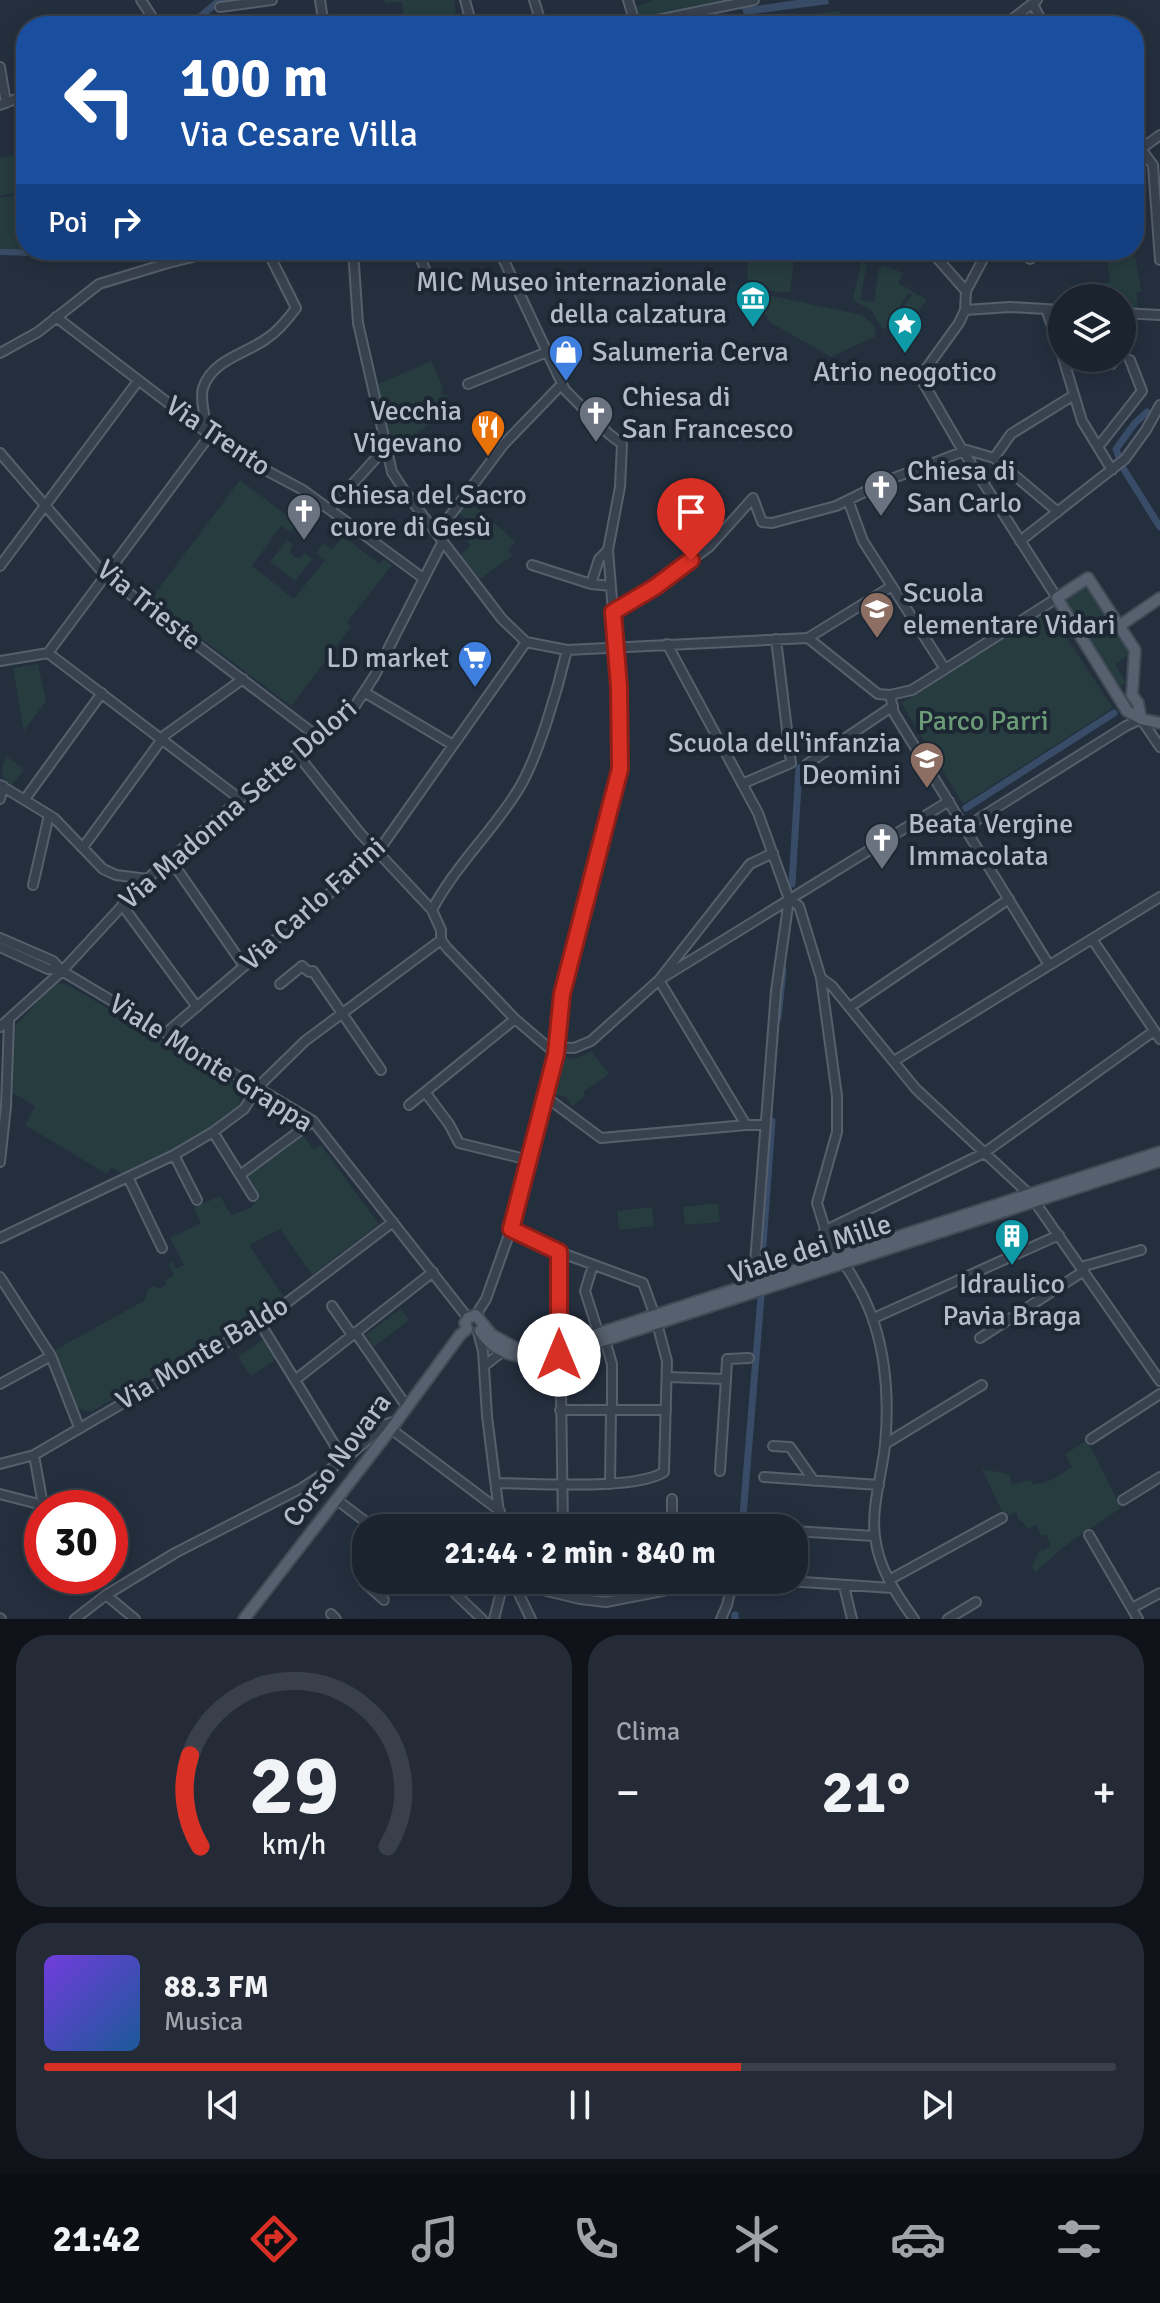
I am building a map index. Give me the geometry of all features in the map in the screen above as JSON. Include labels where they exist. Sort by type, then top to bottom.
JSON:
[{"type":"main road","points":[[1141,719],[1138,703],[1132,695],[1135,650],[1088,578],[1057,598],[1127,711],[1141,719],[1158,720]]},
{"type":"main road","points":[[1119,626],[1160,598]]},
{"type":"main road","points":[[1115,692],[1123,692],[1132,685]]},
{"type":"main road","name":"Viale dei Mille","points":[[1032,1198],[1160,1152]]},
{"type":"main road","name":"Viale dei Mille","points":[[503,1351],[534,1359],[1032,1198],[1160,1161]]},
{"type":"main road","points":[[475,1325],[490,1344],[503,1351]]},
{"type":"main road","name":"Viale dei Mille","points":[[475,1325],[518,1349],[559,1351]]},
{"type":"main road","name":"Corso Novara","points":[[244,1619],[460,1335],[475,1325]]},
{"type":"street","points":[[220,7],[272,0]]},
{"type":"street","points":[[677,16],[754,0]]},
{"type":"street","points":[[1016,16],[1035,2]]},
{"type":"street","points":[[0,67],[3,104]]},
{"type":"street","points":[[1144,157],[1153,165],[1160,260]]},
{"type":"street","points":[[0,353],[38,332],[99,284],[180,260]]},
{"type":"street","points":[[0,661],[48,653],[208,433],[201,400],[211,373],[240,352],[269,337],[296,308],[272,260]]},
{"type":"street","points":[[354,260],[358,323],[395,479],[502,619],[526,642],[567,650],[808,638],[892,586]]},
{"type":"street","points":[[421,260],[428,276]]},
{"type":"street","points":[[504,260],[560,379],[584,409],[622,447],[620,487],[608,550],[599,559],[591,584]]},
{"type":"street","points":[[939,260],[966,291]]},
{"type":"street","points":[[808,638],[878,694],[890,695],[912,690],[1057,598],[963,451],[920,377],[943,348],[965,310],[966,291],[983,260]]},
{"type":"street","points":[[965,310],[1010,307],[1046,309],[1048,315]]},
{"type":"street","points":[[1136,314],[1160,315]]},
{"type":"street","name":"Via Trento","points":[[56,317],[241,457],[303,490],[423,578]]},
{"type":"street","points":[[468,384],[547,352]]},
{"type":"street","points":[[1067,372],[1082,421],[1098,447],[1117,465]]},
{"type":"street","points":[[1098,447],[1142,391],[1135,372]]},
{"type":"street","name":"Via Madonna Sette Dolori","points":[[0,1027],[62,971],[147,879],[240,799],[353,709],[423,578],[440,537],[504,444],[560,379]]},
{"type":"street","points":[[0,566],[138,381]]},
{"type":"street","points":[[996,456],[1011,434],[1074,395]]},
{"type":"street","points":[[1020,541],[1117,465],[1146,430],[1160,405]]},
{"type":"street","points":[[330,509],[386,447]]},
{"type":"street","points":[[613,612],[655,587],[709,547],[753,498],[765,524],[813,513],[963,451],[973,451],[996,456],[1058,512]]},
{"type":"street","name":"Via Trieste","points":[[0,453],[105,575],[318,737]]},
{"type":"street","points":[[848,500],[858,532],[945,669]]},
{"type":"street","name":"Corso Novara","points":[[475,1325],[511,1229],[546,1097],[556,1050],[562,994],[620,769],[619,687],[608,550]]},
{"type":"street","points":[[532,565],[591,584],[611,586]]},
{"type":"street","points":[[742,784],[791,763],[776,639]]},
{"type":"street","name":"Via Carlo Farini","points":[[167,1032],[377,853],[526,642]]},
{"type":"street","points":[[667,644],[758,813],[789,899],[776,991],[758,1286]]},
{"type":"street","points":[[432,910],[445,885],[519,789],[542,731],[567,650]]},
{"type":"street","points":[[48,653],[240,799]]},
{"type":"street","points":[[84,846],[165,735],[243,679]]},
{"type":"street","points":[[364,692],[453,745]]},
{"type":"street","points":[[25,799],[102,693]]},
{"type":"street","points":[[890,695],[894,713],[1049,965]]},
{"type":"street","points":[[807,764],[893,706]]},
{"type":"street","points":[[964,828],[1141,719],[1160,747]]},
{"type":"street","points":[[297,754],[377,853],[432,910],[441,930],[441,940],[515,1019],[556,1050],[574,1048],[591,1041],[659,980],[949,801]]},
{"type":"street","points":[[0,799],[2,786],[49,815],[84,846],[103,869],[116,875],[147,879]]},
{"type":"street","points":[[33,885],[49,815]]},
{"type":"street","points":[[659,980],[750,864],[773,853]]},
{"type":"street","points":[[170,859],[244,966]]},
{"type":"street","points":[[894,1061],[1160,897]]},
{"type":"street","points":[[789,899],[799,906],[821,978],[837,1096],[837,1132],[817,1203],[824,1231],[874,1318],[885,1380],[885,1444],[874,1536],[880,1562],[890,1584],[914,1619]]},
{"type":"street","points":[[850,1007],[1009,899]]},
{"type":"street","points":[[122,905],[197,1007]]},
{"type":"street","name":"Viale Monte Grappa","points":[[0,938],[53,961],[62,971],[313,1121],[475,1325]]},
{"type":"street","points":[[824,1231],[984,1153],[1157,1035],[1092,939]]},
{"type":"street","points":[[0,1238],[174,1155],[213,1132],[244,1109],[258,1087],[305,1041],[441,940]]},
{"type":"street","name":"Viale Monte Grappa","points":[[0,947],[48,969],[62,971]]},
{"type":"street","points":[[280,984],[302,966],[309,972],[313,971],[381,1070]]},
{"type":"street","points":[[821,978],[850,1007],[916,1089],[1032,1198],[1160,1381]]},
{"type":"street","points":[[659,980],[746,1125]]},
{"type":"street","points":[[409,1105],[515,1019]]},
{"type":"street","points":[[0,1162],[9,1022]]},
{"type":"street","points":[[425,1092],[459,1143],[529,1160]]},
{"type":"street","points":[[546,1097],[601,1138],[766,1125]]},
{"type":"street","points":[[240,1175],[313,1121]]},
{"type":"street","points":[[213,1132],[253,1196]]},
{"type":"street","points":[[174,1155],[197,1200]]},
{"type":"street","points":[[128,1177],[162,1248]]},
{"type":"street","name":"Via Monte Baldo","points":[[0,1464],[34,1455],[260,1323],[393,1222]]},
{"type":"street","points":[[496,1483],[610,1484],[656,1477],[664,1472],[667,1361],[643,1283],[559,1252],[511,1229]]},
{"type":"street","points":[[874,1318],[1059,1235]]},
{"type":"street","points":[[980,1338],[1083,1269],[1141,1250]]},
{"type":"street","points":[[559,1252],[563,1514]]},
{"type":"street","points":[[593,1265],[585,1291],[612,1364],[610,1484]]},
{"type":"street","points":[[295,1380],[433,1272]]},
{"type":"street","points":[[0,1277],[21,1305],[51,1356],[79,1427]]},
{"type":"street","points":[[332,1306],[407,1407]]},
{"type":"street","points":[[260,1323],[344,1460]]},
{"type":"street","points":[[475,1325],[484,1366],[487,1416],[500,1514]]},
{"type":"street","points":[[484,1366],[503,1351]]},
{"type":"street","points":[[0,1384],[51,1356]]},
{"type":"street","points":[[720,1471],[727,1359],[749,1358]]},
{"type":"street","points":[[667,1377],[726,1379]]},
{"type":"street","points":[[885,1444],[982,1385]]},
{"type":"street","points":[[1091,1439],[1160,1394]]},
{"type":"street","points":[[560,1410],[666,1410]]},
{"type":"street","points":[[75,1619],[106,1595],[175,1553],[302,1488],[344,1460],[386,1424],[394,1425],[500,1511]]},
{"type":"street","points":[[773,1446],[790,1447],[814,1481]]},
{"type":"street","points":[[34,1455],[40,1490]]},
{"type":"street","points":[[764,1477],[879,1485]]},
{"type":"street","points":[[1123,1500],[1160,1477]]},
{"type":"street","points":[[0,1494],[24,1500]]},
{"type":"street","points":[[672,1499],[672,1514]]},
{"type":"street","points":[[337,1500],[356,1514]]},
{"type":"street","points":[[808,1583],[844,1586],[890,1584],[1002,1518]]},
{"type":"street","points":[[808,1532],[874,1536]]},
{"type":"street","points":[[1089,1535],[1134,1615],[1160,1593]]},
{"type":"street","points":[[844,1586],[852,1619]]},
{"type":"street","points":[[377,1594],[384,1600]]},
{"type":"street","points":[[456,1594],[482,1619]]},
{"type":"street","points":[[494,1619],[501,1594]]},
{"type":"street","points":[[519,1594],[531,1619]]},
{"type":"street","points":[[559,1594],[606,1602],[638,1594]]},
{"type":"street","points":[[721,1619],[730,1594]]},
{"type":"street","points":[[106,1595],[135,1619]]},
{"type":"street","points":[[948,1619],[976,1602]]},
{"type":"green space","points":[[385,0],[454,0],[456,14],[463,13],[464,16],[403,16],[402,2],[385,3]]},
{"type":"green space","points":[[654,0],[724,0],[649,16],[635,16],[634,8]]},
{"type":"green space","points":[[840,11],[841,16],[807,16]]},
{"type":"green space","points":[[16,154],[16,193],[0,196],[0,158]]},
{"type":"green space","points":[[16,195],[16,249],[0,249],[0,198]]},
{"type":"green space","points":[[747,260],[794,260],[790,293],[756,289],[748,292]]},
{"type":"green space","points":[[1107,260],[1136,260],[1141,291],[1136,292],[1136,284],[1099,284],[1110,282]]},
{"type":"green space","points":[[861,262],[867,264],[860,300],[874,302],[879,268],[883,265],[903,273],[898,283],[927,300],[896,340],[890,336],[891,328],[912,294],[909,293],[883,330],[871,310],[853,300]]},
{"type":"green space","points":[[772,296],[862,315],[874,326],[876,336],[831,357],[767,319],[761,303]]},
{"type":"green space","points":[[431,361],[443,388],[441,393],[447,396],[451,405],[431,415],[433,420],[419,432],[392,444],[378,384]]},
{"type":"green space","points":[[240,480],[297,523],[291,532],[281,526],[252,566],[294,599],[325,560],[316,553],[323,543],[332,550],[343,536],[379,564],[384,559],[392,565],[347,622],[351,627],[291,706],[150,600]]},
{"type":"green space","points":[[469,501],[515,541],[508,551],[513,555],[478,580],[460,555],[471,546],[463,534],[471,523],[459,513]]},
{"type":"green space","points":[[287,540],[293,545],[290,551],[294,557],[299,558],[305,553],[312,559],[295,581],[270,562]]},
{"type":"green space","points":[[1087,582],[1132,652],[1115,664],[1126,683],[1117,689],[1062,600]]},
{"type":"green space","name":"Parco Parri","points":[[1048,610],[1113,708],[963,804],[901,703]]},
{"type":"green space","points":[[38,664],[46,701],[24,731],[13,668]]},
{"type":"green space","points":[[6,756],[24,770],[11,786],[2,772]]},
{"type":"green space","points":[[54,983],[66,984],[241,1086],[239,1109],[208,1131],[123,1174],[111,1167],[107,1174],[25,1125],[35,1106],[13,1093],[11,1031]]},
{"type":"green space","points":[[591,1051],[609,1074],[583,1092],[585,1096],[572,1106],[566,1097],[553,1094],[560,1060],[565,1057],[576,1059]]},
{"type":"green space","points":[[302,1134],[314,1150],[321,1145],[379,1224],[312,1275],[280,1229],[249,1245],[284,1297],[91,1412],[77,1408],[53,1351],[144,1301],[148,1289],[154,1286],[159,1289],[167,1284],[165,1280],[174,1275],[168,1264],[172,1261],[176,1269],[184,1265],[170,1238],[201,1223],[194,1208],[220,1196],[231,1215],[251,1208],[259,1198],[244,1176]]},
{"type":"green space","points":[[718,1203],[720,1222],[685,1225],[683,1207]]},
{"type":"green space","points":[[652,1207],[654,1226],[619,1230],[617,1211]]},
{"type":"green space","points":[[401,1309],[409,1320],[374,1347],[365,1335]]},
{"type":"green space","points":[[264,1339],[277,1359],[251,1376],[238,1357]]},
{"type":"green space","points":[[1087,1440],[1121,1508],[1071,1541],[1035,1572],[1032,1566],[1040,1549],[1042,1551],[1051,1546],[1046,1534],[1041,1536],[1036,1525],[1027,1529],[1016,1512],[1005,1518],[982,1469],[1009,1474],[1012,1484],[1031,1480],[1033,1485],[1052,1480],[1072,1467],[1065,1454]]},
{"type":"water","points":[[797,0],[828,0],[829,4],[744,15],[742,8]]},
{"type":"water","points":[[0,249],[16,249],[16,255],[0,255]]},
{"type":"waterway","points":[[201,16],[220,0]]},
{"type":"waterway","points":[[1147,412],[1116,449],[1123,468],[1160,527]]},
{"type":"waterway","points":[[966,808],[1114,713]]},
{"type":"waterway","points":[[792,884],[799,768]]},
{"type":"waterway","points":[[778,1018],[783,970]]},
{"type":"waterway","points":[[761,1272],[772,1121]]},
{"type":"waterway","points":[[743,1514],[761,1297]]},
{"type":"place","name":"MIC Museo internazionale della calzatura","points":[[753,329]]},
{"type":"place","name":"Atrio neogotico","points":[[905,355]]},
{"type":"place","name":"Salumeria Cerva","points":[[566,383]]},
{"type":"place","name":"Chiesa di San Francesco","points":[[596,444]]},
{"type":"place","name":"Vecchia Vigevano","points":[[488,458]]},
{"type":"place","name":"Chiesa di San Carlo","points":[[881,518]]},
{"type":"place","name":"Chiesa del Sacro cuore di Gesù","points":[[304,542]]},
{"type":"place","name":"Scuola elementare Vidari","points":[[877,640]]},
{"type":"place","name":"LD market","points":[[475,689]]},
{"type":"place","name":"Scuola dell'infanzia Deomini","points":[[927,790]]},
{"type":"place","name":"Beata Vergine Immacolata","points":[[882,871]]},
{"type":"place","name":"Idraulico Pavia Braga","points":[[1012,1267]]},
{"type":"route","points":[[559,1355],[559,1252],[511,1229],[556,1054],[562,994],[620,769],[619,687],[613,612],[655,587],[691,560]]}]
